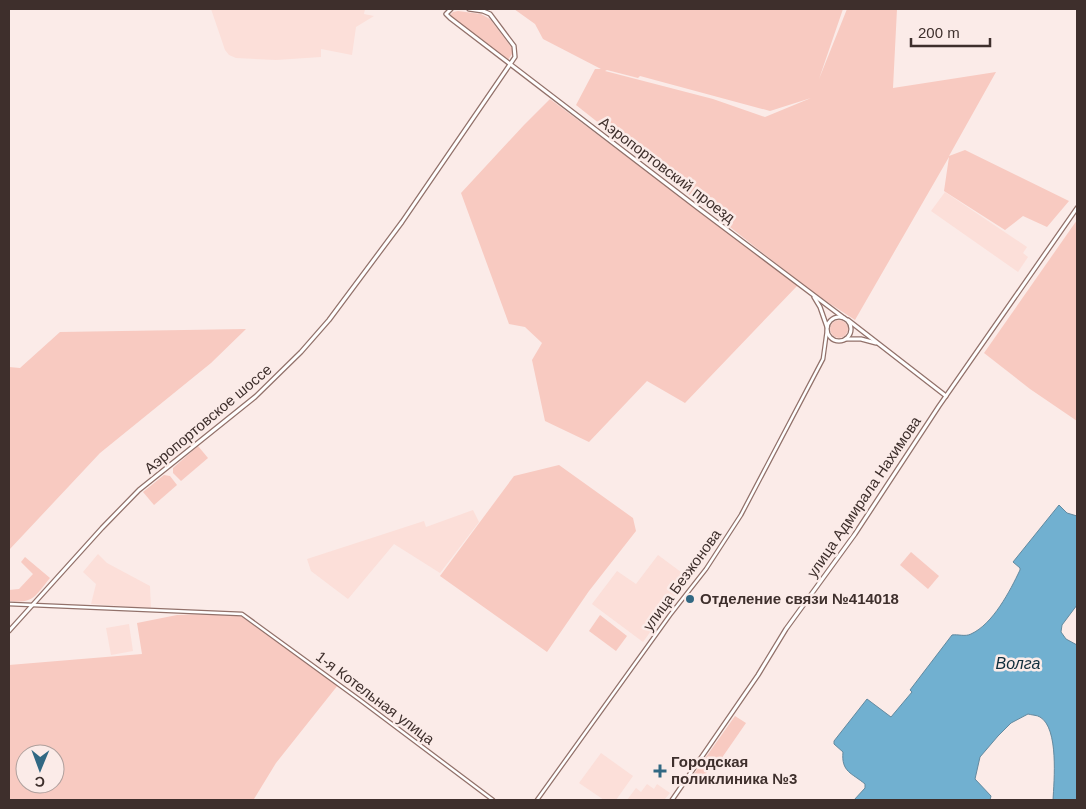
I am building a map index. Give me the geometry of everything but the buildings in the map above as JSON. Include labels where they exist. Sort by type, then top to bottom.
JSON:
[{"type":"main road","name":"Аэропортовский проезд","points":[[451,9],[446,14],[511,65],[879,344]]},
{"type":"main road","points":[[469,9],[490,14],[506,34],[515,49],[515,57],[511,65]]},
{"type":"main road","name":"Аэропортовское шоссе","points":[[9,631],[139,490],[260,392],[301,352],[330,320],[364,276],[511,65]]},
{"type":"main road","name":"улица Адмирала Нахимова","points":[[672,800],[758,675],[786,629],[855,534],[946,396],[1077,208]]},
{"type":"main road","points":[[810,293],[820,307],[827,329],[834,340],[861,339],[879,344],[946,396]]},
{"type":"main road","points":[[827,329],[831,320],[840,317],[846,319],[851,329],[848,337],[844,340]]},
{"type":"street","name":"улица Безжонова","points":[[537,800],[670,615],[706,569],[741,515],[823,359],[827,329]]},
{"type":"street","points":[[9,604],[33,606]]},
{"type":"street","name":"1-я Котельная улица","points":[[33,606],[242,614],[493,800]]},
{"type":"shaded area","points":[[211,9],[365,9],[364,14],[374,16],[356,27],[352,55],[321,49],[321,57],[276,60],[236,58],[229,55],[225,50]]},
{"type":"shaded area","points":[[514,9],[843,9],[819,79],[847,9],[897,9],[893,88],[996,72],[949,156],[965,150],[1069,201],[1047,227],[1023,216],[1005,230],[944,191],[949,157],[855,320],[812,292],[576,105],[595,69],[601,69],[543,39],[535,24]],"holes":[[[605,71],[638,78],[640,76],[770,111],[811,98],[765,117],[713,99]]]},
{"type":"shaded area","points":[[453,12],[481,14],[490,19],[512,48],[512,54],[508,60],[451,17]]},
{"type":"shaded area","points":[[550,99],[798,285],[685,403],[647,381],[589,442],[545,421],[532,360],[542,343],[525,327],[509,324],[461,193]]},
{"type":"shaded area","points":[[945,192],[1027,247],[1023,253],[1028,257],[1018,272],[931,211]]},
{"type":"shaded area","points":[[1077,220],[1077,421],[1030,389],[984,353]]},
{"type":"shaded area","points":[[835,320],[843,320],[848,325],[846,336],[835,338],[830,333],[830,325]]},
{"type":"shaded area","points":[[246,329],[211,363],[100,453],[9,550],[9,367],[20,368],[60,332]]},
{"type":"shaded area","points":[[198,446],[208,458],[181,481],[173,473],[173,468]]},
{"type":"shaded area","points":[[559,465],[633,518],[636,531],[589,591],[547,652],[440,576],[514,476]]},
{"type":"shaded area","points":[[164,475],[170,476],[177,485],[154,505],[143,492]]},
{"type":"shaded area","points":[[473,510],[479,522],[440,573],[394,544],[348,599],[311,571],[307,559],[424,521],[426,527]]},
{"type":"shaded area","points":[[911,552],[939,576],[928,589],[900,565]]},
{"type":"shaded area","points":[[98,554],[107,563],[150,586],[151,608],[91,604],[96,584],[83,572]]},
{"type":"shaded area","points":[[658,555],[689,578],[643,642],[592,604],[617,571],[636,584]]},
{"type":"shaded area","points":[[25,557],[50,578],[37,594],[29,600],[9,601],[9,590],[19,589],[33,574],[21,562]]},
{"type":"shaded area","points":[[177,615],[241,616],[338,685],[276,763],[254,799],[9,800],[9,665],[142,654],[137,623]]},
{"type":"shaded area","points":[[600,615],[627,636],[616,651],[589,631]]},
{"type":"shaded area","points":[[129,624],[133,651],[111,655],[106,628]]},
{"type":"shaded area","points":[[735,716],[746,723],[719,762],[714,762],[702,779],[694,774]]},
{"type":"shaded area","points":[[601,753],[633,776],[616,800],[604,800],[579,783]]},
{"type":"shaded area","points":[[647,784],[654,789],[657,784],[670,793],[664,800],[627,800],[636,788],[641,792]]},
{"type":"water","name":"Волга","points":[[1059,505],[1067,513],[1077,516],[1077,605],[1062,625],[1061,632],[1066,639],[1077,645],[1077,800],[1053,800],[1054,756],[1050,732],[1046,723],[1040,717],[1028,714],[1011,723],[980,757],[975,779],[991,796],[990,800],[854,800],[865,788],[865,784],[848,771],[844,764],[843,752],[834,744],[834,741],[867,699],[891,717],[912,692],[910,690],[952,635],[969,635],[987,623],[1006,597],[1020,570],[1013,562]]},
{"type":"place","name":"Отделение связи №414018","points":[[690,599]]},
{"type":"place","name":"Городская поликлиника №3","points":[[660,771]]}]
